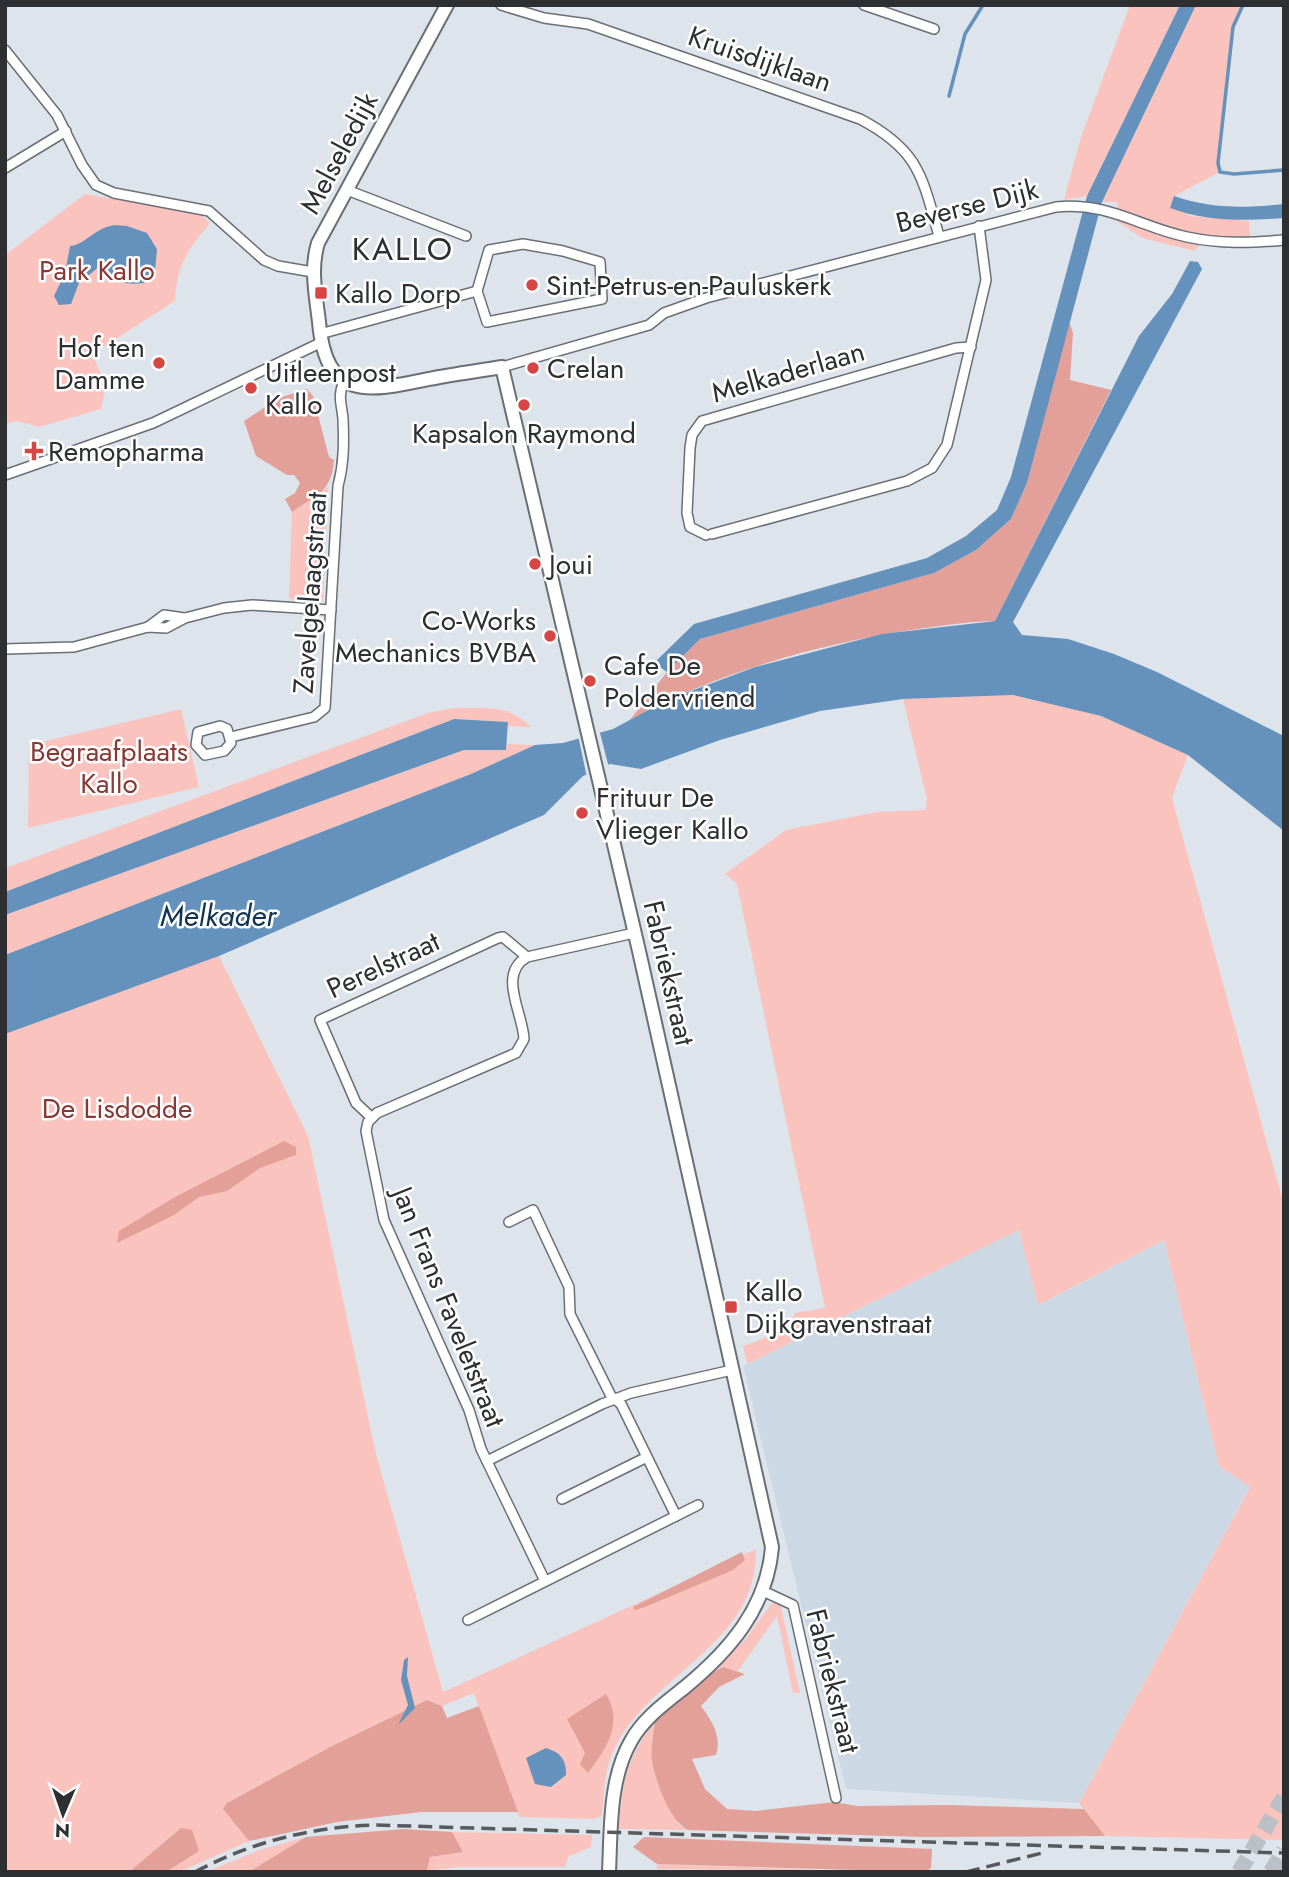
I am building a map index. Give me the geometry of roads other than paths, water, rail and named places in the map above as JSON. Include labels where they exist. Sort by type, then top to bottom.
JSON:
[{"type":"main road","name":"Melseledijk","points":[[344,382],[331,370],[320,338],[313,272],[318,243],[447,5]]},
{"type":"main road","points":[[344,382],[363,389],[378,389],[475,369],[502,367]]},
{"type":"main road","name":"Fabriekstraat","points":[[502,367],[586,722],[772,1547],[770,1572],[741,1632],[723,1654],[648,1717],[632,1739],[615,1787],[609,1872]]},
{"type":"street","name":"Kruisdijklaan","points":[[501,5],[544,18],[587,24],[860,118],[900,144],[913,162],[923,178],[939,236]]},
{"type":"street","points":[[864,5],[888,9],[934,29]]},
{"type":"street","points":[[5,50],[66,131],[89,178],[105,190],[209,211],[264,260],[278,266],[313,272]]},
{"type":"street","points":[[5,168],[66,131]]},
{"type":"street","points":[[347,190],[466,236]]},
{"type":"street","name":"Beverse Dijk","points":[[502,367],[649,325],[664,313],[706,298],[1036,210],[1078,206],[1108,210],[1184,237],[1227,243],[1284,240]]},
{"type":"street","name":"Melkaderlaan","points":[[971,347],[956,348],[702,421],[692,435],[687,513],[693,531],[709,535],[907,481],[932,468],[947,445],[971,347],[986,281],[979,226]]},
{"type":"street","points":[[523,244],[563,251],[597,261],[601,266],[602,299],[487,322],[477,291],[489,250],[523,244]]},
{"type":"street","points":[[5,475],[153,423],[235,384],[320,338],[477,291]]},
{"type":"street","name":"Zavelgelaagstraat","points":[[231,737],[314,717],[325,708],[338,486],[343,466],[343,419],[339,397],[344,382]]},
{"type":"street","points":[[5,649],[74,647],[148,627],[164,615],[185,618],[252,605],[331,610]]},
{"type":"street","points":[[372,1118],[516,1053],[522,1046],[524,1033],[512,977],[513,969],[527,957],[634,933]]},
{"type":"street","name":"Perelstraat","points":[[372,1118],[356,1103],[320,1020],[498,938],[503,937],[527,957]]},
{"type":"street","name":"Jan Frans Faveletstraat","points":[[372,1118],[367,1126],[366,1137],[384,1220],[469,1410],[487,1461],[545,1581]]},
{"type":"street","points":[[509,1222],[533,1210],[569,1287],[570,1314],[676,1516]]},
{"type":"street","points":[[487,1461],[616,1400],[732,1370]]},
{"type":"street","points":[[562,1499],[647,1457]]},
{"type":"street","points":[[468,1620],[698,1506]]},
{"type":"street","name":"Fabriekstraat","points":[[763,1591],[793,1605],[835,1798]]},
{"type":"water","points":[[1180,5],[1196,5],[1102,202],[1027,483],[1011,519],[976,550],[934,573],[700,639],[667,672],[654,663],[694,624],[927,558],[966,536],[997,510],[1011,477],[1087,196]]},
{"type":"water","points":[[1174,196],[1228,206],[1284,204],[1284,218],[1240,220],[1198,216],[1170,208]]},
{"type":"water","points":[[114,225],[147,233],[157,249],[155,272],[144,283],[130,284],[115,279],[100,266],[79,283],[71,304],[59,305],[54,296],[65,273],[70,246]]},
{"type":"water","name":"Melkader","points":[[1190,261],[1198,262],[1202,269],[1013,622],[1022,635],[1068,639],[1157,672],[1284,736],[1284,831],[1188,755],[1101,716],[1013,695],[903,699],[820,711],[720,740],[641,769],[610,764],[583,776],[544,815],[219,956],[5,1034],[5,955],[471,774],[535,745],[563,743],[613,729],[667,700],[755,667],[882,634],[995,621],[1139,336],[1172,294]]},
{"type":"water","points":[[454,719],[508,722],[506,750],[464,750],[5,915],[5,892]]},
{"type":"water","points":[[408,1657],[407,1676],[415,1708],[398,1725],[408,1705],[401,1680],[404,1660]]},
{"type":"water","points":[[546,1748],[562,1757],[566,1769],[566,1775],[551,1787],[535,1784],[526,1758]]},
{"type":"waterway","points":[[949,96],[965,34],[983,5]]},
{"type":"waterway","points":[[1243,5],[1233,27],[1218,163],[1220,172],[1234,174],[1284,170]]},
{"type":"tunnel","points":[[1239,1872],[1284,1797]]},
{"type":"tunnel","points":[[1271,1872],[1284,1850]]},
{"type":"railway","points":[[195,1872],[238,1852],[282,1838],[328,1829],[375,1825],[1284,1853]]},
{"type":"railway","points":[[966,1872],[1042,1853]]},
{"type":"place","name":"Sint-Petrus-en-Pauluskerk","points":[[532,285]]},
{"type":"place","name":"Kallo Dorp","points":[[321,293]]},
{"type":"place","name":"Hof ten Damme","points":[[159,363]]},
{"type":"place","name":"Crelan","points":[[533,368]]},
{"type":"place","name":"Uitleenpost Kallo","points":[[251,388]]},
{"type":"place","name":"Kapsalon Raymond","points":[[524,405]]},
{"type":"place","name":"Remopharma","points":[[34,451]]},
{"type":"place","name":"Joui","points":[[535,564]]},
{"type":"place","name":"Co-Works Mechanics BVBA","points":[[550,636]]},
{"type":"place","name":"Cafe De Poldervriend","points":[[590,681]]},
{"type":"place","name":"Frituur De Vlieger Kallo","points":[[582,813]]},
{"type":"place","name":"Kallo Dijkgravenstraat","points":[[731,1307]]},
{"type":"district","name":"KALLO","points":[[403,249]]},
{"type":"park label","name":"Park Kallo","points":[[97,270]]},
{"type":"park label","name":"Begraafplaats Kallo","points":[[109,767]]},
{"type":"park label","name":"De Lisdodde","points":[[117,1108]]}]
